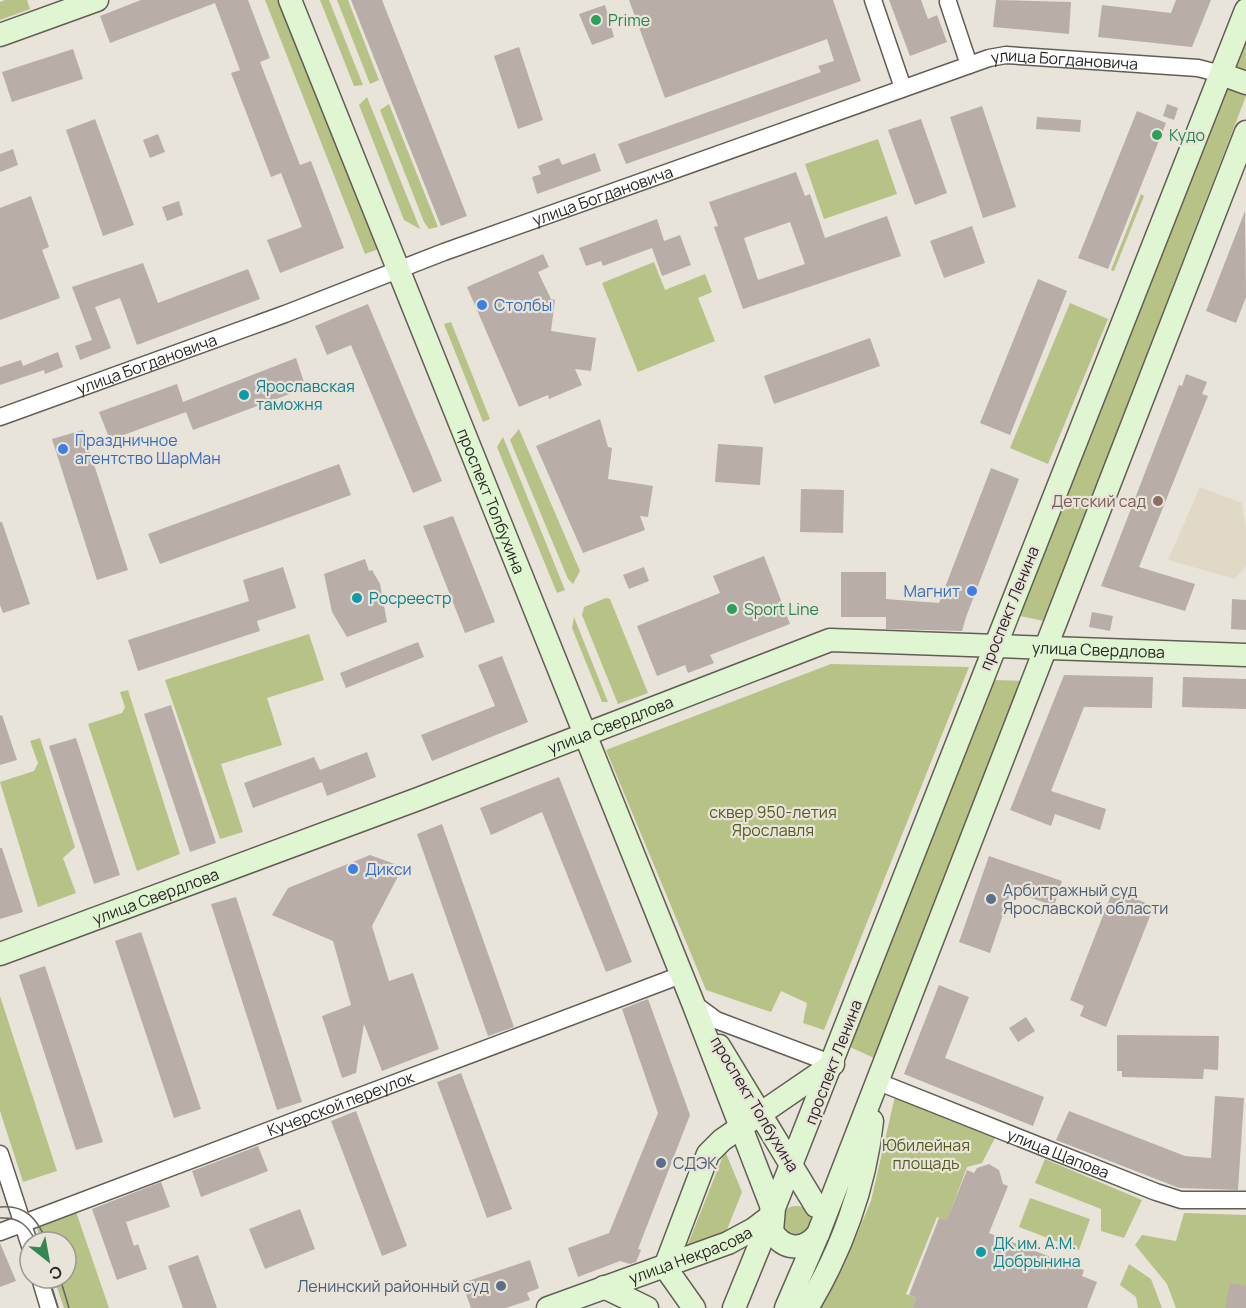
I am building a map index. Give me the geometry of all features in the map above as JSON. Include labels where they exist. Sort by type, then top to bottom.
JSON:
[{"type":"main road","points":[[0,35],[97,0]]},
{"type":"main road","name":"проспект Толбухина","points":[[290,0],[693,1003],[773,1212]]},
{"type":"main road","name":"проспект Ленина","points":[[734,1308],[833,1064],[994,645],[1246,10]]},
{"type":"main road","points":[[1221,74],[1246,83]]},
{"type":"main road","points":[[786,1308],[1246,132]]},
{"type":"main road","name":"улица Свердлова","points":[[0,954],[585,735],[830,640],[1246,656]]},
{"type":"main road","name":"проспект Толбухина","points":[[693,1003],[792,1166],[836,1257]]},
{"type":"main road","points":[[694,1308],[665,1267],[708,1154],[714,1146],[833,1064]]},
{"type":"main road","points":[[807,1308],[836,1257],[859,1186],[872,1125],[876,1081]]},
{"type":"main road","points":[[795,1196],[803,1197],[818,1222],[806,1245],[798,1247],[782,1243],[772,1231],[773,1212],[780,1202],[795,1196]]},
{"type":"main road","name":"улица Некрасова","points":[[548,1308],[665,1267],[737,1238],[754,1229],[773,1212]]},
{"type":"main road","points":[[749,1308],[760,1276],[763,1238]]},
{"type":"main road","name":"улица Некрасова","points":[[604,1287],[648,1308]]},
{"type":"street","points":[[873,0],[903,88]]},
{"type":"street","points":[[948,2],[969,65]]},
{"type":"street","name":"улица Богдановича","points":[[0,417],[444,252],[969,65],[1006,56],[1198,68],[1221,74]]},
{"type":"street","name":"Кучерской переулок","points":[[0,1232],[681,975]]},
{"type":"street","points":[[693,1003],[716,1020],[833,1064]]},
{"type":"street","name":"улица Щапова","points":[[876,1081],[1180,1200],[1246,1200]]},
{"type":"street","points":[[0,1154],[25,1230]]},
{"type":"street","points":[[44,1290],[50,1308]]},
{"type":"shaded area","points":[[1200,487],[1242,503],[1246,527],[1246,566],[1235,579],[1168,560]]},
{"type":"green space","points":[[27,0],[30,9],[0,20],[0,2]]},
{"type":"green space","points":[[265,0],[282,0],[379,249],[365,254]]},
{"type":"green space","points":[[320,0],[329,0],[363,85],[354,86]]},
{"type":"green space","points":[[337,0],[348,0],[379,80],[370,84]]},
{"type":"green space","points":[[1246,41],[1246,71],[1235,67]]},
{"type":"green space","points":[[1230,83],[1246,91],[1246,96],[1044,621],[1020,616]]},
{"type":"green space","points":[[367,97],[420,229],[404,220],[359,105]]},
{"type":"green space","points":[[389,104],[438,227],[429,229],[424,222],[380,110]]},
{"type":"green space","points":[[878,139],[897,194],[824,219],[805,164]]},
{"type":"green space","points":[[1141,194],[1144,196],[1114,271],[1111,270]]},
{"type":"green space","points":[[654,262],[665,290],[705,274],[712,292],[698,298],[715,341],[638,372],[602,283]]},
{"type":"green space","points":[[1070,303],[1108,319],[1048,464],[1010,448]]},
{"type":"green space","points":[[451,322],[490,419],[483,422],[444,324]]},
{"type":"green space","points":[[519,429],[580,571],[573,584],[568,579],[510,440]]},
{"type":"green space","points":[[503,437],[565,590],[557,593],[497,447]]},
{"type":"green space","points":[[606,598],[610,599],[648,693],[618,704],[582,615],[584,607]]},
{"type":"green space","points":[[574,617],[608,702],[602,702],[572,628]]},
{"type":"green space","points":[[309,634],[324,680],[267,698],[282,745],[221,764],[243,832],[220,839],[165,680]]},
{"type":"green space","name":"сквер 950-летия Ярославля","points":[[831,664],[969,667],[824,1030],[803,1023],[807,1003],[781,991],[771,1012],[706,990],[606,750]]},
{"type":"green space","points":[[994,680],[1024,681],[874,1058],[850,1047]]},
{"type":"green space","points":[[128,690],[180,854],[137,871],[88,724],[122,713],[125,707],[120,692]]},
{"type":"green space","points":[[40,738],[75,847],[63,858],[76,893],[38,907],[0,782],[34,771],[38,763],[30,741]]},
{"type":"green space","points":[[0,996],[57,1171],[23,1182],[0,1111]]},
{"type":"green space","name":"Юбилейная площадь","points":[[895,1096],[997,1134],[982,1163],[967,1167],[947,1221],[937,1217],[906,1294],[916,1298],[912,1308],[818,1308],[842,1270],[871,1201]]},
{"type":"green space","points":[[725,1151],[742,1192],[726,1232],[686,1249]]},
{"type":"green space","points":[[1045,1159],[1142,1200],[1124,1238],[1101,1231],[1101,1209],[1035,1183]]},
{"type":"green space","points":[[1030,1198],[1090,1219],[1079,1250],[1019,1227]]},
{"type":"green space","points":[[73,1203],[109,1308],[64,1308],[58,1290],[78,1290],[78,1230],[38,1230],[33,1217]]},
{"type":"green space","points":[[796,1206],[807,1210],[811,1221],[807,1232],[796,1236],[785,1232],[781,1221],[785,1210]]},
{"type":"green space","points":[[1184,1213],[1246,1215],[1246,1308],[1176,1308],[1167,1284],[1135,1245],[1142,1235],[1176,1241]]},
{"type":"green space","points":[[1129,1264],[1151,1279],[1162,1308],[1138,1308],[1136,1297],[1120,1285]]},
{"type":"building","points":[[141,0],[248,0],[270,58],[260,62],[300,165],[311,161],[344,248],[280,273],[267,240],[302,227],[281,173],[271,177],[231,73],[240,70],[215,3],[110,43],[100,16]]},
{"type":"building","points":[[351,0],[382,0],[467,216],[441,226]]},
{"type":"building","points":[[629,0],[833,0],[861,81],[626,164],[618,144],[821,72],[818,66],[834,61],[827,39],[665,98]]},
{"type":"building","points":[[889,0],[921,0],[928,19],[937,15],[947,42],[910,56]]},
{"type":"building","points":[[996,0],[1071,2],[1069,34],[993,27]]},
{"type":"building","points":[[1176,0],[1211,0],[1192,47],[1098,37],[1102,5],[1171,13]]},
{"type":"building","name":"Prime","points":[[605,5],[614,37],[592,45],[579,14]]},
{"type":"building","points":[[519,47],[543,120],[518,129],[494,56]]},
{"type":"building","points":[[73,49],[83,79],[12,102],[2,72]]},
{"type":"building","points":[[1167,104],[1178,108],[1174,120],[1163,116]]},
{"type":"building","points":[[982,106],[1016,207],[983,218],[950,117]]},
{"type":"building","points":[[1137,111],[1166,123],[1108,269],[1078,258]]},
{"type":"building","points":[[1037,117],[1081,120],[1080,132],[1036,129]]},
{"type":"building","points":[[95,119],[134,225],[103,236],[66,130]]},
{"type":"building","points":[[921,119],[947,193],[915,205],[888,130]]},
{"type":"building","points":[[158,134],[165,152],[150,158],[143,140]]},
{"type":"building","points":[[13,149],[18,165],[0,172],[0,154]]},
{"type":"building","points":[[595,153],[601,171],[537,194],[532,177],[541,174],[538,166],[559,158],[562,165]]},
{"type":"building","points":[[796,172],[805,196],[810,194],[825,238],[887,216],[901,256],[743,309],[714,227],[718,226],[709,202]],"holes":[[[790,222],[805,264],[758,280],[744,238]]]},
{"type":"building","points":[[31,196],[49,247],[42,250],[60,298],[0,320],[0,208]]},
{"type":"building","points":[[179,201],[183,215],[167,221],[162,207]]},
{"type":"building","points":[[1245,211],[1246,297],[1236,323],[1206,311]]},
{"type":"building","points":[[657,219],[664,241],[680,235],[691,265],[662,276],[652,248],[603,266],[601,261],[586,266],[579,248]]},
{"type":"building","points":[[972,226],[985,263],[944,278],[930,241]]},
{"type":"building","points":[[543,254],[549,267],[538,272],[551,299],[555,300],[551,331],[596,338],[591,371],[575,369],[582,385],[549,399],[548,395],[519,407],[467,287]]},
{"type":"building","points":[[143,263],[158,303],[248,269],[260,299],[137,345],[120,298],[95,307],[111,348],[80,360],[75,346],[92,340],[72,287]]},
{"type":"building","points":[[1038,279],[1067,291],[1010,435],[980,423]]},
{"type":"building","points":[[368,304],[442,481],[413,493],[351,345],[327,355],[315,326]]},
{"type":"building","points":[[870,338],[880,366],[774,404],[764,376]]},
{"type":"building","points":[[58,352],[63,367],[45,374],[44,370],[0,385],[0,367],[21,360],[23,366]]},
{"type":"building","name":"Ярославская таможня","points":[[296,358],[306,388],[193,430],[186,412],[110,440],[99,412],[177,384],[183,402]]},
{"type":"building","points":[[1186,374],[1207,382],[1202,394],[1208,396],[1139,567],[1195,584],[1185,611],[1101,586],[1179,385],[1182,386]]},
{"type":"building","points":[[600,419],[608,447],[612,448],[608,479],[653,486],[648,517],[640,516],[645,530],[583,553],[536,446]]},
{"type":"building","points":[[83,430],[128,570],[97,580],[52,439]]},
{"type":"building","points":[[718,444],[763,447],[760,485],[715,482]]},
{"type":"building","points":[[339,464],[351,495],[160,564],[148,534]]},
{"type":"building","points":[[991,468],[1019,479],[962,631],[886,629],[886,617],[841,617],[841,572],[886,572],[886,599],[939,603]]},
{"type":"building","points":[[801,489],[844,490],[843,533],[800,532]]},
{"type":"building","points":[[453,516],[495,622],[465,633],[423,526]]},
{"type":"building","points":[[0,522],[2,522],[30,604],[3,613],[0,605]]},
{"type":"building","name":"Sport Line","points":[[764,556],[790,624],[710,655],[714,663],[688,673],[685,665],[657,676],[637,626],[720,593],[713,576]]},
{"type":"building","name":"Росреестр","points":[[365,559],[369,571],[372,570],[380,584],[387,622],[347,637],[332,612],[324,574]]},
{"type":"building","points":[[283,567],[296,608],[257,621],[260,631],[138,671],[128,640],[249,601],[243,580]]},
{"type":"building","points":[[644,567],[649,581],[629,589],[623,575]]},
{"type":"building","points":[[1232,599],[1246,600],[1246,630],[1231,629]]},
{"type":"building","points":[[1092,612],[1113,616],[1110,631],[1089,627]]},
{"type":"building","points":[[418,642],[424,657],[346,688],[340,673]]},
{"type":"building","points":[[502,656],[528,722],[432,761],[421,735],[495,706],[478,665]]},
{"type":"building","points":[[1064,675],[1153,677],[1152,708],[1084,707],[1051,791],[1106,809],[1100,830],[1055,814],[1051,826],[1010,810]]},
{"type":"building","points":[[1183,677],[1246,679],[1246,709],[1182,707]]},
{"type":"building","points":[[171,705],[216,843],[190,852],[144,714]]},
{"type":"building","points":[[2,715],[17,760],[0,765],[0,716]]},
{"type":"building","points":[[76,738],[120,875],[94,884],[49,746]]},
{"type":"building","points":[[367,752],[376,777],[327,796],[322,782],[253,808],[244,783],[314,757],[320,770]]},
{"type":"building","points":[[559,777],[632,962],[606,972],[542,812],[491,835],[480,808]]},
{"type":"building","points":[[442,824],[514,1027],[488,1036],[417,834]]},
{"type":"building","points":[[0,848],[2,848],[23,912],[0,919]]},
{"type":"building","points":[[370,855],[403,867],[372,926],[389,981],[413,973],[439,1049],[382,1071],[364,1024],[356,1073],[342,1078],[322,1016],[351,1005],[333,941],[272,915],[288,888]]},
{"type":"building","name":"Арбитражный суд Ярославской области","points":[[989,856],[1062,881],[1054,906],[1011,891],[990,953],[959,942]]},
{"type":"building","points":[[1113,890],[1154,906],[1106,1027],[1080,1016],[1084,1006],[1070,1000]]},
{"type":"building","points":[[236,897],[302,1102],[277,1110],[211,904]]},
{"type":"building","points":[[141,932],[201,1109],[174,1118],[115,941]]},
{"type":"building","points":[[45,966],[103,1142],[76,1150],[19,975]]},
{"type":"building","points":[[939,985],[969,997],[945,1058],[1044,1097],[1033,1126],[904,1074]]},
{"type":"building","points":[[648,999],[690,1115],[638,1249],[641,1250],[636,1262],[630,1264],[620,1261],[578,1277],[568,1248],[609,1233],[658,1113],[622,1009]]},
{"type":"building","points":[[1026,1017],[1035,1031],[1018,1042],[1009,1028]]},
{"type":"building","points":[[1117,1035],[1219,1036],[1218,1070],[1204,1069],[1203,1079],[1122,1077],[1122,1071],[1117,1071]]},
{"type":"building","points":[[461,1073],[512,1209],[487,1218],[437,1082]]},
{"type":"building","points":[[1215,1096],[1244,1098],[1238,1190],[1179,1188],[1056,1140],[1069,1111],[1185,1156],[1211,1158]]},
{"type":"building","points":[[356,1111],[407,1246],[382,1256],[331,1121]]},
{"type":"building","points":[[258,1146],[268,1171],[201,1197],[192,1171]]},
{"type":"building","name":"ДК им. А.М. Добрынина","points":[[989,1164],[999,1170],[1003,1184],[1008,1186],[989,1233],[1084,1270],[1082,1276],[1097,1282],[1087,1308],[912,1308],[916,1298],[909,1295],[939,1218],[947,1220],[967,1170],[974,1173],[977,1168]]},
{"type":"building","points":[[161,1182],[170,1207],[126,1222],[134,1246],[138,1244],[147,1269],[117,1280],[92,1209]]},
{"type":"building","points":[[300,1209],[315,1249],[265,1269],[249,1229]]},
{"type":"building","points":[[0,1243],[16,1281],[0,1287]]},
{"type":"building","points":[[198,1255],[217,1308],[183,1308],[168,1266]]},
{"type":"building","name":"Ленинский районный суд","points":[[530,1260],[539,1288],[527,1293],[530,1300],[506,1308],[471,1308],[462,1283]]},
{"type":"building","points":[[1230,1283],[1246,1286],[1246,1308],[1225,1308]]},
{"type":"tram line","points":[[0,1207],[17,1208],[24,1211],[35,1220],[41,1230]]},
{"type":"tram line","points":[[0,1218],[18,1221],[29,1230]]},
{"type":"tram line","points":[[52,1290],[58,1308]]},
{"type":"tram line","points":[[64,1290],[69,1308]]},
{"type":"place","name":"Prime","points":[[596,20]]},
{"type":"place","name":"Кудо","points":[[1157,135]]},
{"type":"place","name":"Столбы","points":[[482,305]]},
{"type":"place","name":"Ярославская таможня","points":[[244,395]]},
{"type":"place","name":"Праздничное агентство ШарМан","points":[[63,449]]},
{"type":"place","name":"Детский сад","points":[[1158,501]]},
{"type":"place","name":"Магнит","points":[[972,591]]},
{"type":"place","name":"Росреестр","points":[[357,598]]},
{"type":"place","name":"Sport Line","points":[[732,609]]},
{"type":"place","name":"Дикси","points":[[353,869]]},
{"type":"place","name":"Арбитражный суд Ярославской области","points":[[991,899]]},
{"type":"place","name":"СДЭК","points":[[661,1163]]},
{"type":"place","name":"ДК им. А.М. Добрынина","points":[[981,1252]]},
{"type":"place","name":"Ленинский районный суд","points":[[501,1286]]}]
